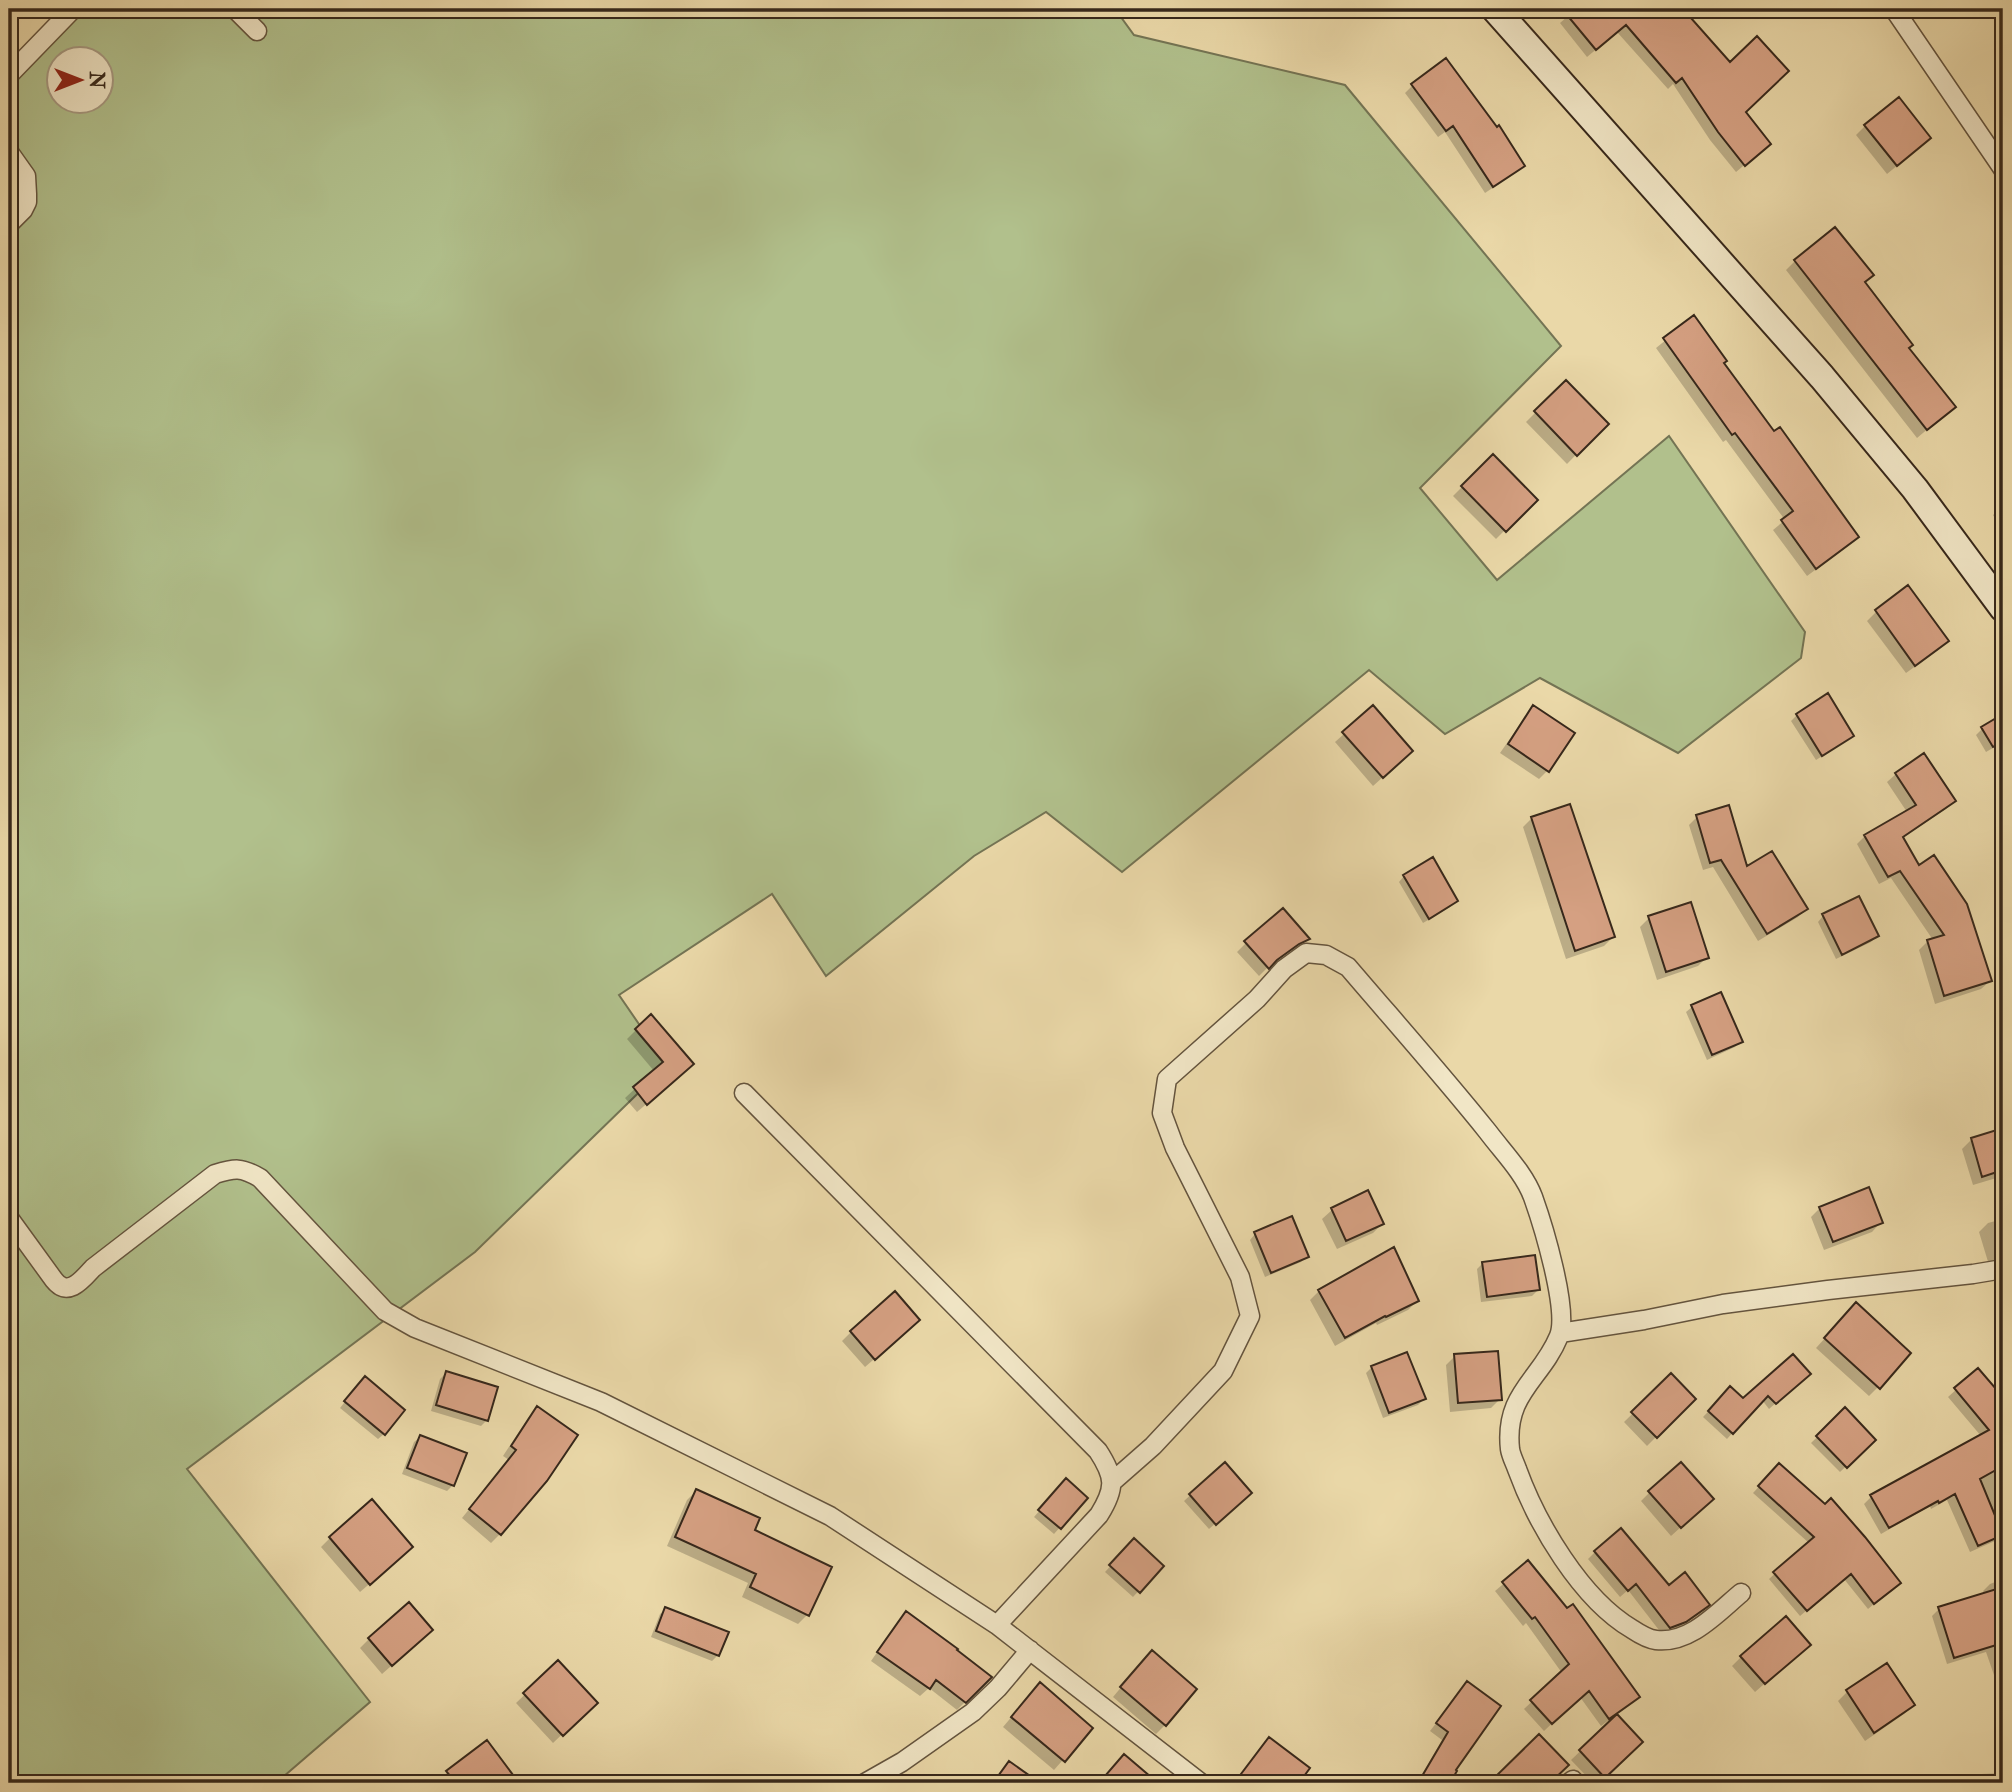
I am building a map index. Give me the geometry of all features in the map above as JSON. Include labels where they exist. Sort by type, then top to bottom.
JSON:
[{"type":"main road","points":[[1495,9],[1822,377],[1915,489],[2003,608]]},
{"type":"street","points":[[9,75],[73,9]]},
{"type":"street","points":[[235,9],[257,31]]},
{"type":"street","points":[[1894,9],[2003,169]]},
{"type":"street","points":[[9,152],[26,176],[27,202],[9,224]]},
{"type":"street","points":[[1112,1482],[1153,1446],[1223,1371],[1250,1315],[1240,1277],[1175,1148],[1162,1113],[1167,1079],[1257,999],[1284,969],[1306,953],[1326,955],[1348,967],[1455,1092],[1512,1163],[1531,1193],[1549,1245],[1561,1310],[1560,1334],[1519,1395],[1511,1419],[1510,1451],[1544,1529],[1584,1587],[1618,1621],[1656,1640],[1676,1638],[1694,1631],[1741,1593]]},
{"type":"street","points":[[744,1093],[1098,1451],[1109,1468],[1112,1482],[1109,1499],[1099,1515],[997,1625]]},
{"type":"street","points":[[9,1218],[59,1287],[66,1289],[77,1284],[93,1268],[215,1174],[234,1168],[249,1171],[260,1178],[386,1311],[415,1328],[601,1402],[830,1516],[997,1625],[1201,1783]]},
{"type":"street","points":[[1560,1334],[1723,1304],[2003,1269]]},
{"type":"street","points":[[865,1783],[902,1762],[973,1712],[998,1688],[1030,1650]]},
{"type":"green space","points":[[87,9],[1115,9],[1134,35],[1345,85],[1561,346],[1420,488],[1497,580],[1669,436],[1805,632],[1801,658],[1678,753],[1540,678],[1445,734],[1369,670],[1122,872],[1046,812],[974,856],[826,976],[772,894],[619,995],[667,1065],[475,1252],[187,1469],[370,1702],[276,1783],[9,1783],[9,66]]},
{"type":"building","points":[[1562,9],[1683,9],[1730,62],[1757,36],[1789,71],[1746,112],[1771,144],[1745,166],[1718,132],[1682,78],[1676,83],[1626,25],[1596,50]]},
{"type":"building","points":[[1446,58],[1497,127],[1499,125],[1525,166],[1493,187],[1453,126],[1446,131],[1411,84]]},
{"type":"building","points":[[1899,97],[1931,138],[1897,166],[1864,125]]},
{"type":"building","points":[[1835,227],[1874,275],[1865,282],[1913,345],[1909,348],[1956,407],[1927,430],[1794,260]]},
{"type":"building","points":[[1694,315],[1727,361],[1724,363],[1774,431],[1780,427],[1859,537],[1816,569],[1781,520],[1793,511],[1735,433],[1732,435],[1663,338]]},
{"type":"building","points":[[1566,380],[1609,424],[1577,456],[1534,411]]},
{"type":"building","points":[[1493,454],[1538,500],[1506,532],[1461,486]]},
{"type":"building","points":[[1908,585],[1949,641],[1915,666],[1875,610]]},
{"type":"building","points":[[1828,693],[1854,736],[1822,756],[1796,714]]},
{"type":"building","points":[[1373,705],[1413,751],[1383,778],[1342,732]]},
{"type":"building","points":[[1533,705],[1575,733],[1549,772],[1508,744]]},
{"type":"building","points":[[2003,714],[2003,741],[1993,747],[1981,727]]},
{"type":"building","points":[[1924,753],[1956,801],[1903,837],[1919,865],[1934,855],[1967,904],[1992,981],[1944,996],[1927,940],[1944,935],[1900,871],[1888,877],[1864,835],[1916,805],[1895,773]]},
{"type":"building","points":[[1570,804],[1615,937],[1575,951],[1531,817]]},
{"type":"building","points":[[1729,805],[1747,866],[1772,851],[1808,909],[1767,934],[1721,860],[1710,863],[1696,815]]},
{"type":"building","points":[[1433,857],[1458,901],[1429,919],[1403,875]]},
{"type":"building","points":[[1859,896],[1879,936],[1842,955],[1822,914]]},
{"type":"building","points":[[1691,902],[1709,958],[1666,972],[1648,916]]},
{"type":"building","points":[[1283,908],[1310,939],[1277,960],[1269,969],[1244,941]]},
{"type":"building","points":[[1721,992],[1743,1042],[1712,1055],[1691,1005]]},
{"type":"building","points":[[651,1014],[694,1064],[647,1105],[633,1087],[663,1062],[635,1029]]},
{"type":"building","points":[[2003,1128],[2003,1170],[1982,1177],[1971,1138]]},
{"type":"building","points":[[1869,1187],[1883,1223],[1833,1242],[1819,1207]]},
{"type":"building","points":[[1368,1190],[1384,1224],[1346,1241],[1331,1208]]},
{"type":"building","points":[[1292,1216],[1309,1257],[1271,1273],[1254,1232]]},
{"type":"building","points":[[1394,1247],[1419,1301],[1345,1338],[1318,1290]]},
{"type":"building","points":[[1535,1255],[1540,1290],[1487,1297],[1482,1262]]},
{"type":"building","points":[[895,1291],[920,1320],[875,1360],[850,1331]]},
{"type":"building","points":[[1856,1302],[1911,1353],[1880,1389],[1824,1338]]},
{"type":"building","points":[[1498,1351],[1502,1400],[1458,1403],[1454,1354]]},
{"type":"building","points":[[1407,1352],[1426,1399],[1389,1413],[1371,1366]]},
{"type":"building","points":[[1793,1354],[1811,1374],[1776,1404],[1768,1396],[1733,1434],[1708,1411],[1730,1386],[1743,1398]]},
{"type":"building","points":[[1978,1368],[2003,1397],[2003,1466],[1980,1479],[2003,1535],[1978,1546],[1955,1494],[1889,1528],[1870,1495],[1989,1430],[1954,1388]]},
{"type":"building","points":[[446,1371],[498,1387],[488,1421],[436,1405]]},
{"type":"building","points":[[1671,1373],[1696,1399],[1657,1438],[1631,1412]]},
{"type":"building","points":[[365,1376],[405,1410],[385,1435],[344,1401]]},
{"type":"building","points":[[537,1406],[578,1435],[547,1481],[501,1535],[469,1509],[516,1450],[511,1446]]},
{"type":"building","points":[[1845,1407],[1876,1440],[1847,1468],[1816,1436]]},
{"type":"building","points":[[420,1435],[467,1453],[454,1486],[407,1468]]},
{"type":"building","points":[[1225,1462],[1252,1493],[1216,1525],[1189,1494]]},
{"type":"building","points":[[1681,1462],[1714,1499],[1681,1528],[1648,1491]]},
{"type":"building","points":[[1779,1463],[1825,1504],[1831,1498],[1901,1583],[1874,1604],[1851,1574],[1807,1611],[1773,1572],[1814,1537],[1758,1486]]},
{"type":"building","points":[[1066,1478],[1088,1498],[1061,1529],[1038,1510]]},
{"type":"building","points":[[696,1489],[760,1518],[755,1530],[832,1567],[809,1616],[750,1587],[756,1574],[675,1537]]},
{"type":"building","points":[[372,1499],[413,1547],[370,1585],[329,1537]]},
{"type":"building","points":[[1621,1528],[1669,1585],[1685,1572],[1710,1605],[1686,1622],[1670,1628],[1636,1584],[1628,1591],[1594,1551]]},
{"type":"building","points":[[1134,1538],[1164,1566],[1140,1593],[1109,1565]]},
{"type":"building","points":[[1528,1560],[1567,1608],[1573,1604],[1640,1697],[1609,1719],[1589,1691],[1552,1724],[1530,1700],[1569,1664],[1535,1617],[1532,1619],[1502,1582]]},
{"type":"building","points":[[2003,1587],[2003,1643],[1954,1658],[1938,1607]]},
{"type":"building","points":[[409,1602],[433,1630],[392,1666],[368,1638]]},
{"type":"building","points":[[665,1607],[729,1632],[719,1656],[656,1631]]},
{"type":"building","points":[[906,1611],[992,1677],[966,1703],[936,1680],[930,1689],[877,1652]]},
{"type":"building","points":[[1786,1616],[1811,1645],[1765,1684],[1740,1656]]},
{"type":"building","points":[[1152,1650],[1197,1689],[1166,1726],[1120,1687]]},
{"type":"building","points":[[558,1660],[598,1703],[563,1736],[523,1693]]},
{"type":"building","points":[[1887,1663],[1915,1705],[1874,1733],[1846,1690]]},
{"type":"building","points":[[1467,1681],[1501,1706],[1456,1770],[1450,1783],[1418,1783],[1448,1732],[1436,1723]]},
{"type":"building","points":[[1040,1682],[1093,1728],[1065,1762],[1011,1717]]},
{"type":"building","points":[[1617,1714],[1643,1742],[1605,1778],[1579,1750]]},
{"type":"building","points":[[1539,1734],[1569,1765],[1550,1783],[1489,1783]]},
{"type":"building","points":[[1269,1737],[1310,1768],[1299,1783],[1254,1783],[1241,1774]]},
{"type":"building","points":[[487,1740],[519,1783],[456,1783],[446,1771]]},
{"type":"building","points":[[1124,1754],[1158,1783],[1099,1783]]},
{"type":"building","points":[[1009,1761],[1040,1783],[993,1783]]}]
